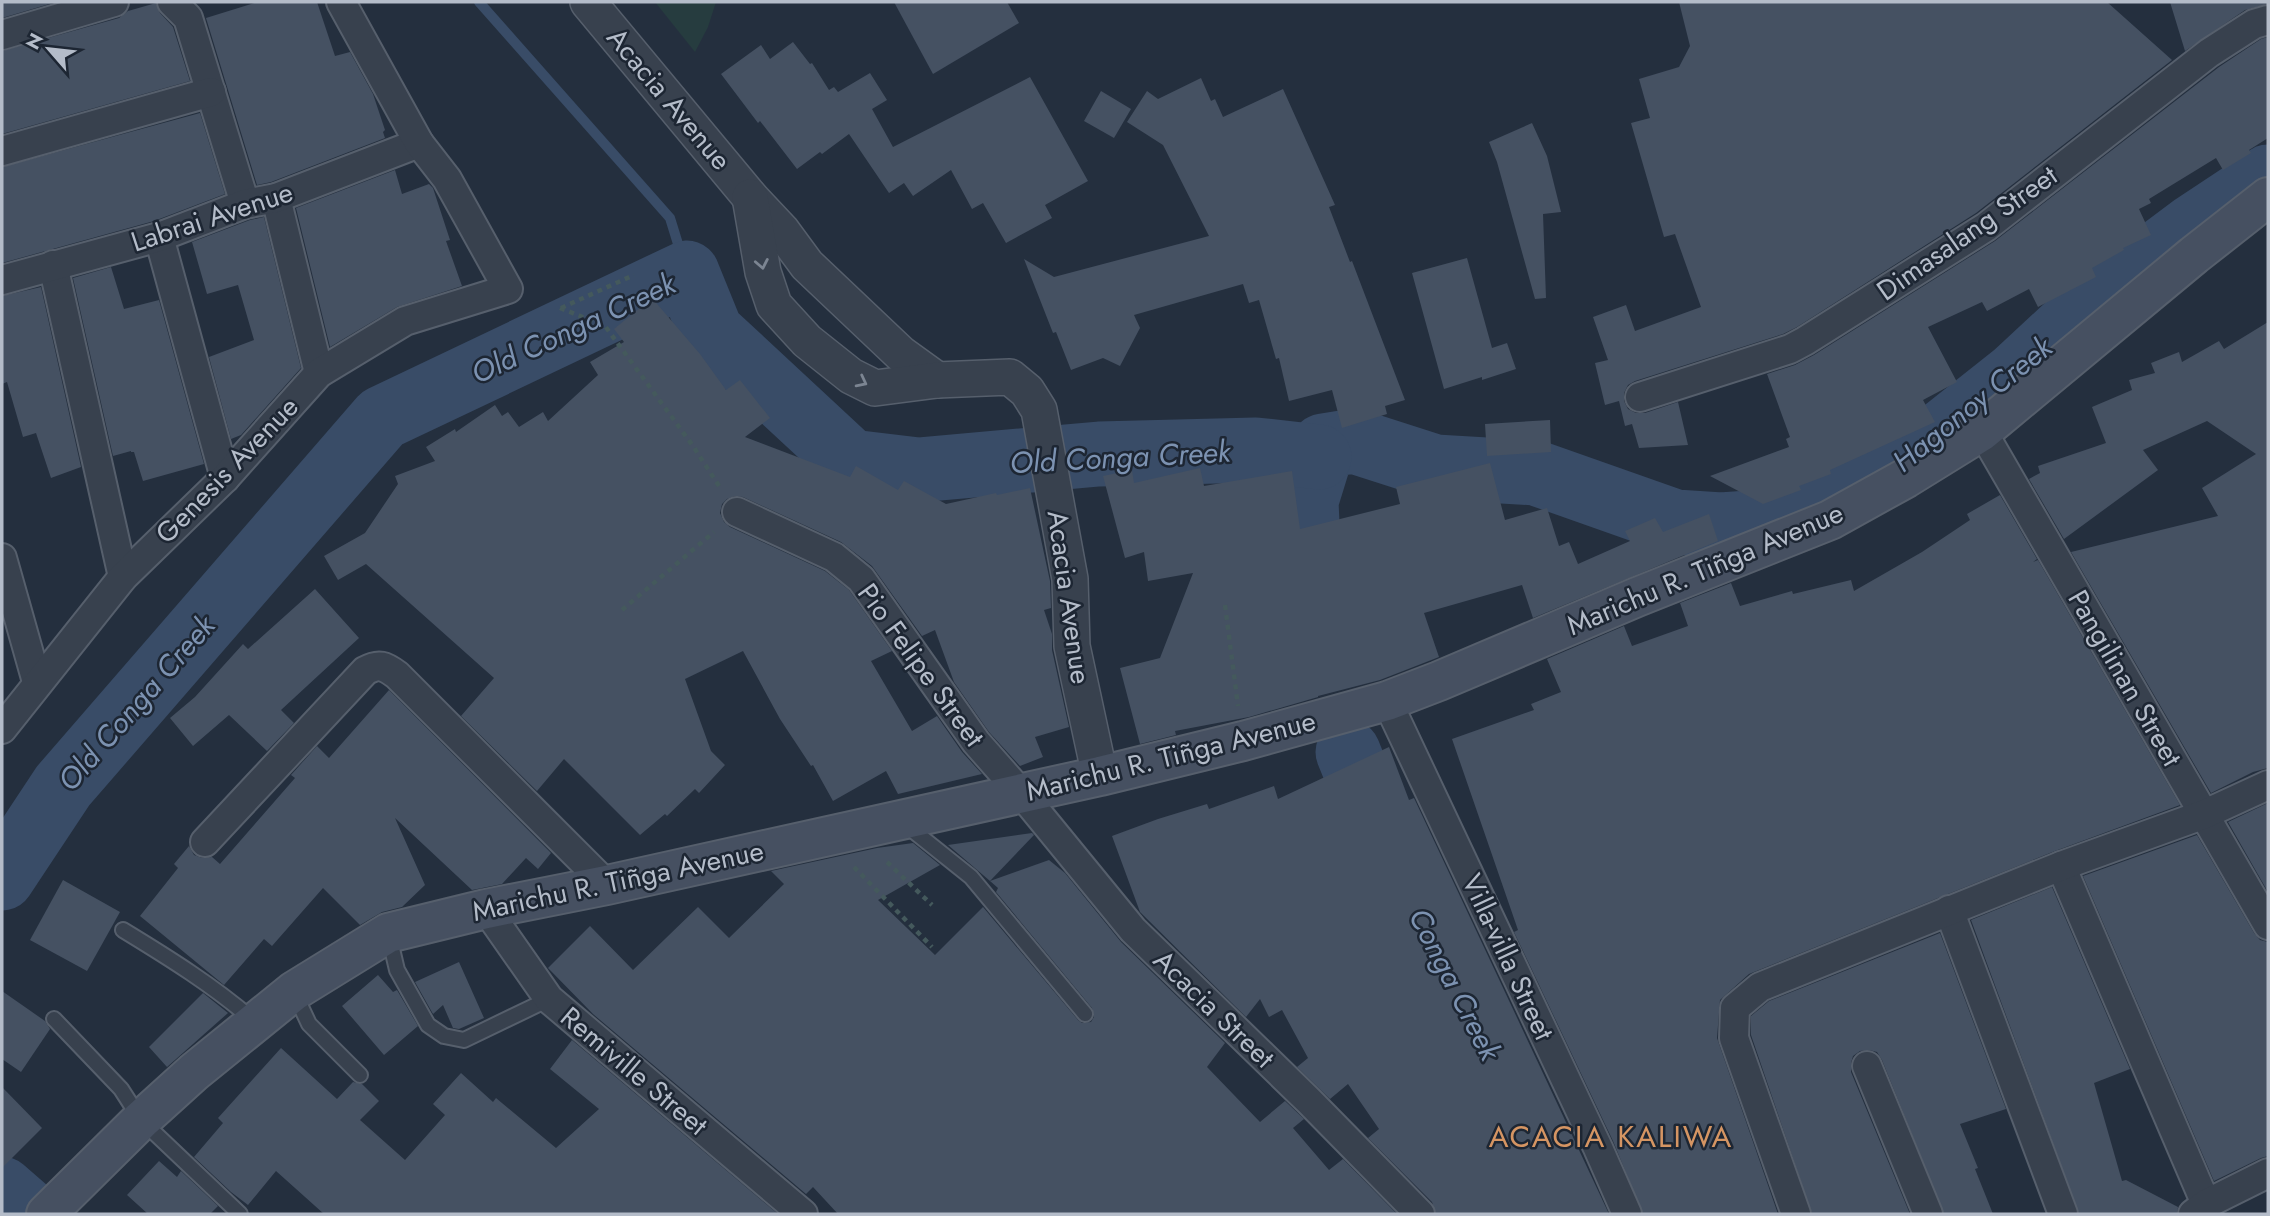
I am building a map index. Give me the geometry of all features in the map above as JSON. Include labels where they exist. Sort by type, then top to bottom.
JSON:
[{"type":"main road","name":"Marichu R. Tiñga Avenue","points":[[46,1214],[194,1072],[294,991],[388,933],[485,909],[607,885],[1100,776],[1243,741],[1387,701],[1830,520],[1906,478],[1982,431],[2268,197]]},
{"type":"street","points":[[2,35],[114,2]]},
{"type":"street","points":[[341,2],[419,143]]},
{"type":"street","name":"Acacia Avenue","points":[[588,2],[750,197],[782,231],[807,265],[901,354],[937,380]]},
{"type":"street","points":[[189,7],[245,204]]},
{"type":"street","name":"Dimasalang Street","points":[[1640,397],[1790,349],[1805,341],[1986,227],[2209,53],[2254,24],[2268,20]]},
{"type":"street","points":[[2,151],[211,92]]},
{"type":"street","name":"Labrai Avenue","points":[[2,280],[159,237],[245,204],[276,198],[419,143]]},
{"type":"street","name":"Genesis Avenue","points":[[2,729],[123,577],[225,478],[318,373],[405,321],[508,289],[447,179],[419,143]]},
{"type":"street","name":"Acacia Avenue","points":[[750,197],[763,272],[774,305],[807,341],[851,376],[875,388],[937,380],[1010,377],[1027,391],[1039,410],[1070,579],[1072,646],[1100,776]]},
{"type":"street","points":[[276,198],[318,373]]},
{"type":"street","points":[[159,237],[225,478]]},
{"type":"street","points":[[53,265],[123,577]]},
{"type":"street","name":"Pangilinan Street","points":[[1982,431],[2268,925]]},
{"type":"street","name":"Pio Felipe Street","points":[[737,513],[834,557],[861,579],[976,742],[1021,793]]},
{"type":"street","points":[[2,558],[37,682]]},
{"type":"street","points":[[205,842],[365,671],[377,665],[385,666],[397,675],[607,885]]},
{"type":"street","name":"Villa-villa Street","points":[[1387,701],[1628,1214]]},
{"type":"street","points":[[1796,1214],[1734,1038],[1735,1008],[1760,988],[2061,866],[2205,814],[2268,785]]},
{"type":"street","name":"Acacia Street","points":[[1021,793],[1133,930],[1309,1101],[1420,1214]]},
{"type":"street","points":[[2061,866],[2199,1209],[2268,1173]]},
{"type":"street","name":"Remiville Street","points":[[485,909],[549,999],[803,1214]]},
{"type":"street","points":[[1950,910],[2063,1214]]},
{"type":"street","points":[[1867,1066],[1928,1214]]},
{"type":"lane","points":[[899,819],[971,877],[1085,1014]]},
{"type":"lane","points":[[123,930],[195,975],[256,1022]]},
{"type":"lane","points":[[388,933],[397,970],[428,1026],[444,1036],[464,1040],[549,999]]},
{"type":"lane","points":[[294,991],[309,1024],[360,1075]]},
{"type":"lane","points":[[54,1019],[121,1089],[141,1120],[240,1214]]},
{"type":"path","points":[[622,610],[737,513],[693,446],[605,326],[560,309],[634,275]]},
{"type":"path","points":[[1225,605],[1243,741]]},
{"type":"path","points":[[839,833],[932,905]]},
{"type":"path","points":[[839,833],[932,947]]},
{"type":"green space","points":[[655,2],[716,2],[708,27],[695,52]]},
{"type":"building","points":[[2,2],[56,2],[2,18]]},
{"type":"building","points":[[258,2],[317,2],[335,56],[350,52],[373,94],[385,130],[385,138],[257,185],[206,18]]},
{"type":"building","points":[[894,2],[1007,2],[1019,23],[933,74]]},
{"type":"building","points":[[1679,2],[2107,2],[2172,60],[1976,213],[1797,327],[1628,385],[1624,401],[1628,409],[1636,413],[1645,413],[1678,402],[1688,445],[1639,448],[1632,424],[1625,426],[1619,401],[1605,405],[1595,363],[1608,360],[1593,317],[1626,305],[1635,331],[1701,307],[1675,234],[1664,237],[1631,123],[1650,118],[1639,79],[1679,67],[1690,46]]},
{"type":"building","points":[[2170,2],[2268,4],[2245,10],[2185,51]]},
{"type":"building","points":[[156,3],[160,13],[173,27],[190,81],[2,134],[2,51],[119,18],[128,11]]},
{"type":"building","points":[[2268,37],[2268,138],[2249,150],[2251,153],[2223,170],[2216,158],[2149,199],[2151,203],[2139,209],[2151,235],[2123,248],[2124,250],[2092,268],[2096,277],[2038,307],[2029,289],[1987,311],[1982,302],[1928,327],[1957,382],[1923,400],[1935,422],[1830,470],[1831,474],[1799,486],[1801,490],[1763,504],[1710,476],[1789,447],[1786,439],[1790,437],[1767,374],[1795,365],[1814,355],[1995,241],[2219,67]]},
{"type":"building","points":[[793,42],[810,64],[812,63],[829,90],[834,87],[838,92],[870,73],[887,100],[872,109],[893,147],[1030,77],[1088,181],[1045,205],[1052,218],[1006,243],[983,203],[972,209],[951,170],[913,196],[904,183],[889,193],[849,134],[797,169],[721,74],[761,45],[770,59]]},
{"type":"building","points":[[1201,78],[1211,101],[1215,99],[1223,117],[1283,89],[1335,205],[1329,207],[1405,400],[1385,406],[1387,414],[1342,428],[1332,390],[1289,401],[1279,358],[1276,359],[1259,300],[1249,303],[1243,284],[1134,315],[1140,328],[1120,366],[1103,358],[1071,370],[1056,332],[1053,333],[1024,259],[1054,277],[1209,236],[1163,145],[1127,122],[1147,91],[1158,99]]},
{"type":"building","points":[[1101,91],[1131,109],[1114,138],[1084,121]]},
{"type":"building","points":[[200,113],[225,194],[154,221],[2,263],[2,167]]},
{"type":"building","points":[[1532,123],[1547,156],[1561,212],[1543,214],[1546,298],[1535,299],[1489,142]]},
{"type":"building","points":[[395,170],[402,194],[429,184],[433,188],[450,240],[446,241],[462,286],[397,307],[330,347],[296,208]]},
{"type":"building","points":[[264,217],[301,368],[241,435],[231,439],[209,357],[254,340],[238,285],[207,294],[192,242]]},
{"type":"building","points":[[1467,258],[1492,348],[1507,343],[1516,369],[1444,389],[1412,273]]},
{"type":"building","points":[[111,267],[124,309],[159,300],[204,464],[143,481],[134,452],[113,456],[73,278]]},
{"type":"building","points":[[41,287],[81,467],[51,478],[36,433],[23,437],[7,382],[2,384],[2,296]]},
{"type":"building","points":[[652,298],[700,354],[726,390],[740,380],[770,418],[745,437],[850,477],[856,466],[898,490],[904,481],[946,504],[1030,488],[1050,581],[1051,608],[1044,610],[1052,634],[1052,650],[1069,727],[1035,737],[1043,757],[1020,766],[989,732],[954,682],[935,630],[922,636],[872,566],[841,542],[743,497],[735,496],[722,504],[720,513],[724,522],[825,571],[849,590],[892,651],[871,661],[912,731],[937,716],[962,752],[982,774],[898,794],[886,771],[833,801],[813,765],[811,766],[780,719],[743,651],[685,679],[711,751],[725,765],[699,793],[695,789],[667,816],[665,814],[640,835],[564,759],[537,791],[461,716],[494,678],[366,564],[338,580],[324,556],[365,533],[398,484],[395,476],[435,461],[426,447],[455,429],[456,432],[495,405],[502,416],[508,412],[519,427],[543,412],[548,421],[598,375],[590,362],[624,342],[614,329]]},
{"type":"building","points":[[2268,322],[2268,768],[2253,772],[2211,793],[2071,552],[2218,516],[2202,488],[2256,454],[2207,421],[2143,450],[2158,470],[2064,539],[2029,479],[2040,473],[2038,466],[2106,443],[2092,407],[2132,390],[2129,380],[2155,373],[2151,363],[2179,352],[2182,362],[2219,341],[2224,349]]},
{"type":"building","points":[[1550,420],[1551,452],[1487,456],[1485,424]]},
{"type":"building","points":[[1490,463],[1505,520],[1547,508],[1559,546],[1569,542],[1578,564],[1630,541],[1625,531],[1655,518],[1663,532],[1709,514],[1718,541],[1533,618],[1522,585],[1424,613],[1439,657],[1380,680],[1249,717],[1175,731],[1176,735],[1140,744],[1120,668],[1160,658],[1193,573],[1148,581],[1144,552],[1125,558],[1103,476],[1132,470],[1134,483],[1200,468],[1204,486],[1292,471],[1300,529],[1400,504],[1396,487]]},
{"type":"building","points":[[2000,495],[2037,559],[2033,562],[2038,560],[2180,805],[2055,851],[1749,974],[1720,1000],[1717,1038],[1778,1214],[1643,1214],[1613,1141],[1514,932],[1518,930],[1452,739],[1534,710],[1531,704],[1561,692],[1547,659],[1624,626],[1632,646],[1688,626],[1680,603],[1731,583],[1740,606],[1792,591],[1793,594],[1851,580],[1854,591],[1922,552],[1970,520],[1967,514]]},
{"type":"building","points":[[315,589],[359,638],[281,710],[294,723],[267,751],[229,715],[193,746],[170,718],[195,697],[243,644],[248,649]]},
{"type":"building","points":[[389,690],[551,853],[538,869],[526,858],[502,884],[472,890],[395,818],[425,885],[402,907],[382,912],[360,925],[323,888],[272,946],[264,939],[224,985],[140,916],[178,868],[174,864],[189,846],[194,855],[212,857],[220,864],[295,778],[291,775],[317,746],[329,758]]},
{"type":"building","points":[[1389,747],[1409,800],[1414,798],[1609,1214],[1436,1214],[1432,1202],[1368,1138],[1379,1129],[1348,1084],[1330,1099],[1297,1067],[1308,1058],[1282,1010],[1269,1017],[1260,999],[1246,1017],[1140,912],[1112,836],[1207,804],[1209,809],[1274,786],[1278,799]]},
{"type":"building","points":[[2268,803],[2268,892],[2228,822]]},
{"type":"building","points":[[1032,833],[1034,835],[990,881],[948,845]]},
{"type":"building","points":[[2197,835],[2254,933],[2260,940],[2268,942],[2268,1156],[2214,1181],[2083,876]]},
{"type":"building","points":[[913,843],[940,865],[878,900],[935,955],[983,907],[1078,1020],[1082,1023],[1091,1022],[1094,1017],[1092,1008],[996,892],[998,888],[990,881],[1049,860],[1065,873],[1121,942],[1225,1043],[1207,1067],[1260,1122],[1285,1101],[1304,1119],[1293,1128],[1329,1170],[1343,1159],[1397,1214],[838,1214],[813,1187],[806,1194],[593,1014],[548,968],[590,926],[633,970],[698,907],[729,938],[784,884],[771,871]]},
{"type":"building","points":[[63,880],[120,912],[87,971],[30,940]]},
{"type":"building","points":[[2052,887],[2130,1069],[2094,1083],[2122,1181],[2126,1180],[2178,1207],[2177,1214],[2079,1214],[1971,920]]},
{"type":"building","points":[[1940,933],[2006,1109],[1960,1124],[1993,1214],[1944,1214],[1882,1060],[1877,1052],[1869,1050],[1860,1051],[1853,1056],[1851,1072],[1910,1214],[1812,1214],[1751,1035],[1751,1016],[1769,1001]]},
{"type":"building","points":[[459,962],[484,1018],[459,1029],[453,1028],[443,1005],[433,1014],[415,982]]},
{"type":"building","points":[[378,975],[393,992],[397,990],[418,1026],[384,1055],[342,1006]]},
{"type":"building","points":[[2,991],[45,1021],[50,1029],[21,1072],[2,1059]]},
{"type":"building","points":[[203,993],[228,1013],[167,1067],[149,1047]]},
{"type":"building","points":[[572,1040],[778,1214],[324,1214],[276,1171],[248,1205],[194,1157],[223,1123],[218,1118],[281,1048],[337,1099],[353,1082],[362,1084],[379,1101],[360,1120],[405,1160],[445,1115],[433,1104],[461,1073],[493,1102],[496,1098],[556,1148],[599,1109],[550,1069]]},
{"type":"building","points":[[2,1087],[42,1128],[2,1168]]},
{"type":"building","points":[[159,1161],[177,1177],[181,1171],[218,1206],[210,1214],[148,1214],[127,1195]]},
{"type":"waterway","points":[[479,2],[670,218],[687,273]]},
{"type":"waterway","name":"Hagonoy Creek","points":[[1314,617],[1310,592],[1306,501],[1323,446],[1354,441],[1435,467],[1536,473],[1675,522],[1721,525],[1792,520],[1899,467],[2015,375],[2098,298],[2194,226],[2268,177]]},
{"type":"waterway","name":"Old Conga Creek","points":[[2,878],[63,786],[382,418],[687,273],[711,332],[851,462],[918,470],[1099,454],[1256,450],[1319,457]]},
{"type":"waterway","name":"Conga Creek","points":[[1348,752],[1386,846]]},
{"type":"waterway","name":"Old Conga Creek","points":[[2,1189],[25,1209]]},
{"type":"district","name":"ACACIA KALIWA","points":[[1611,1136]]}]
